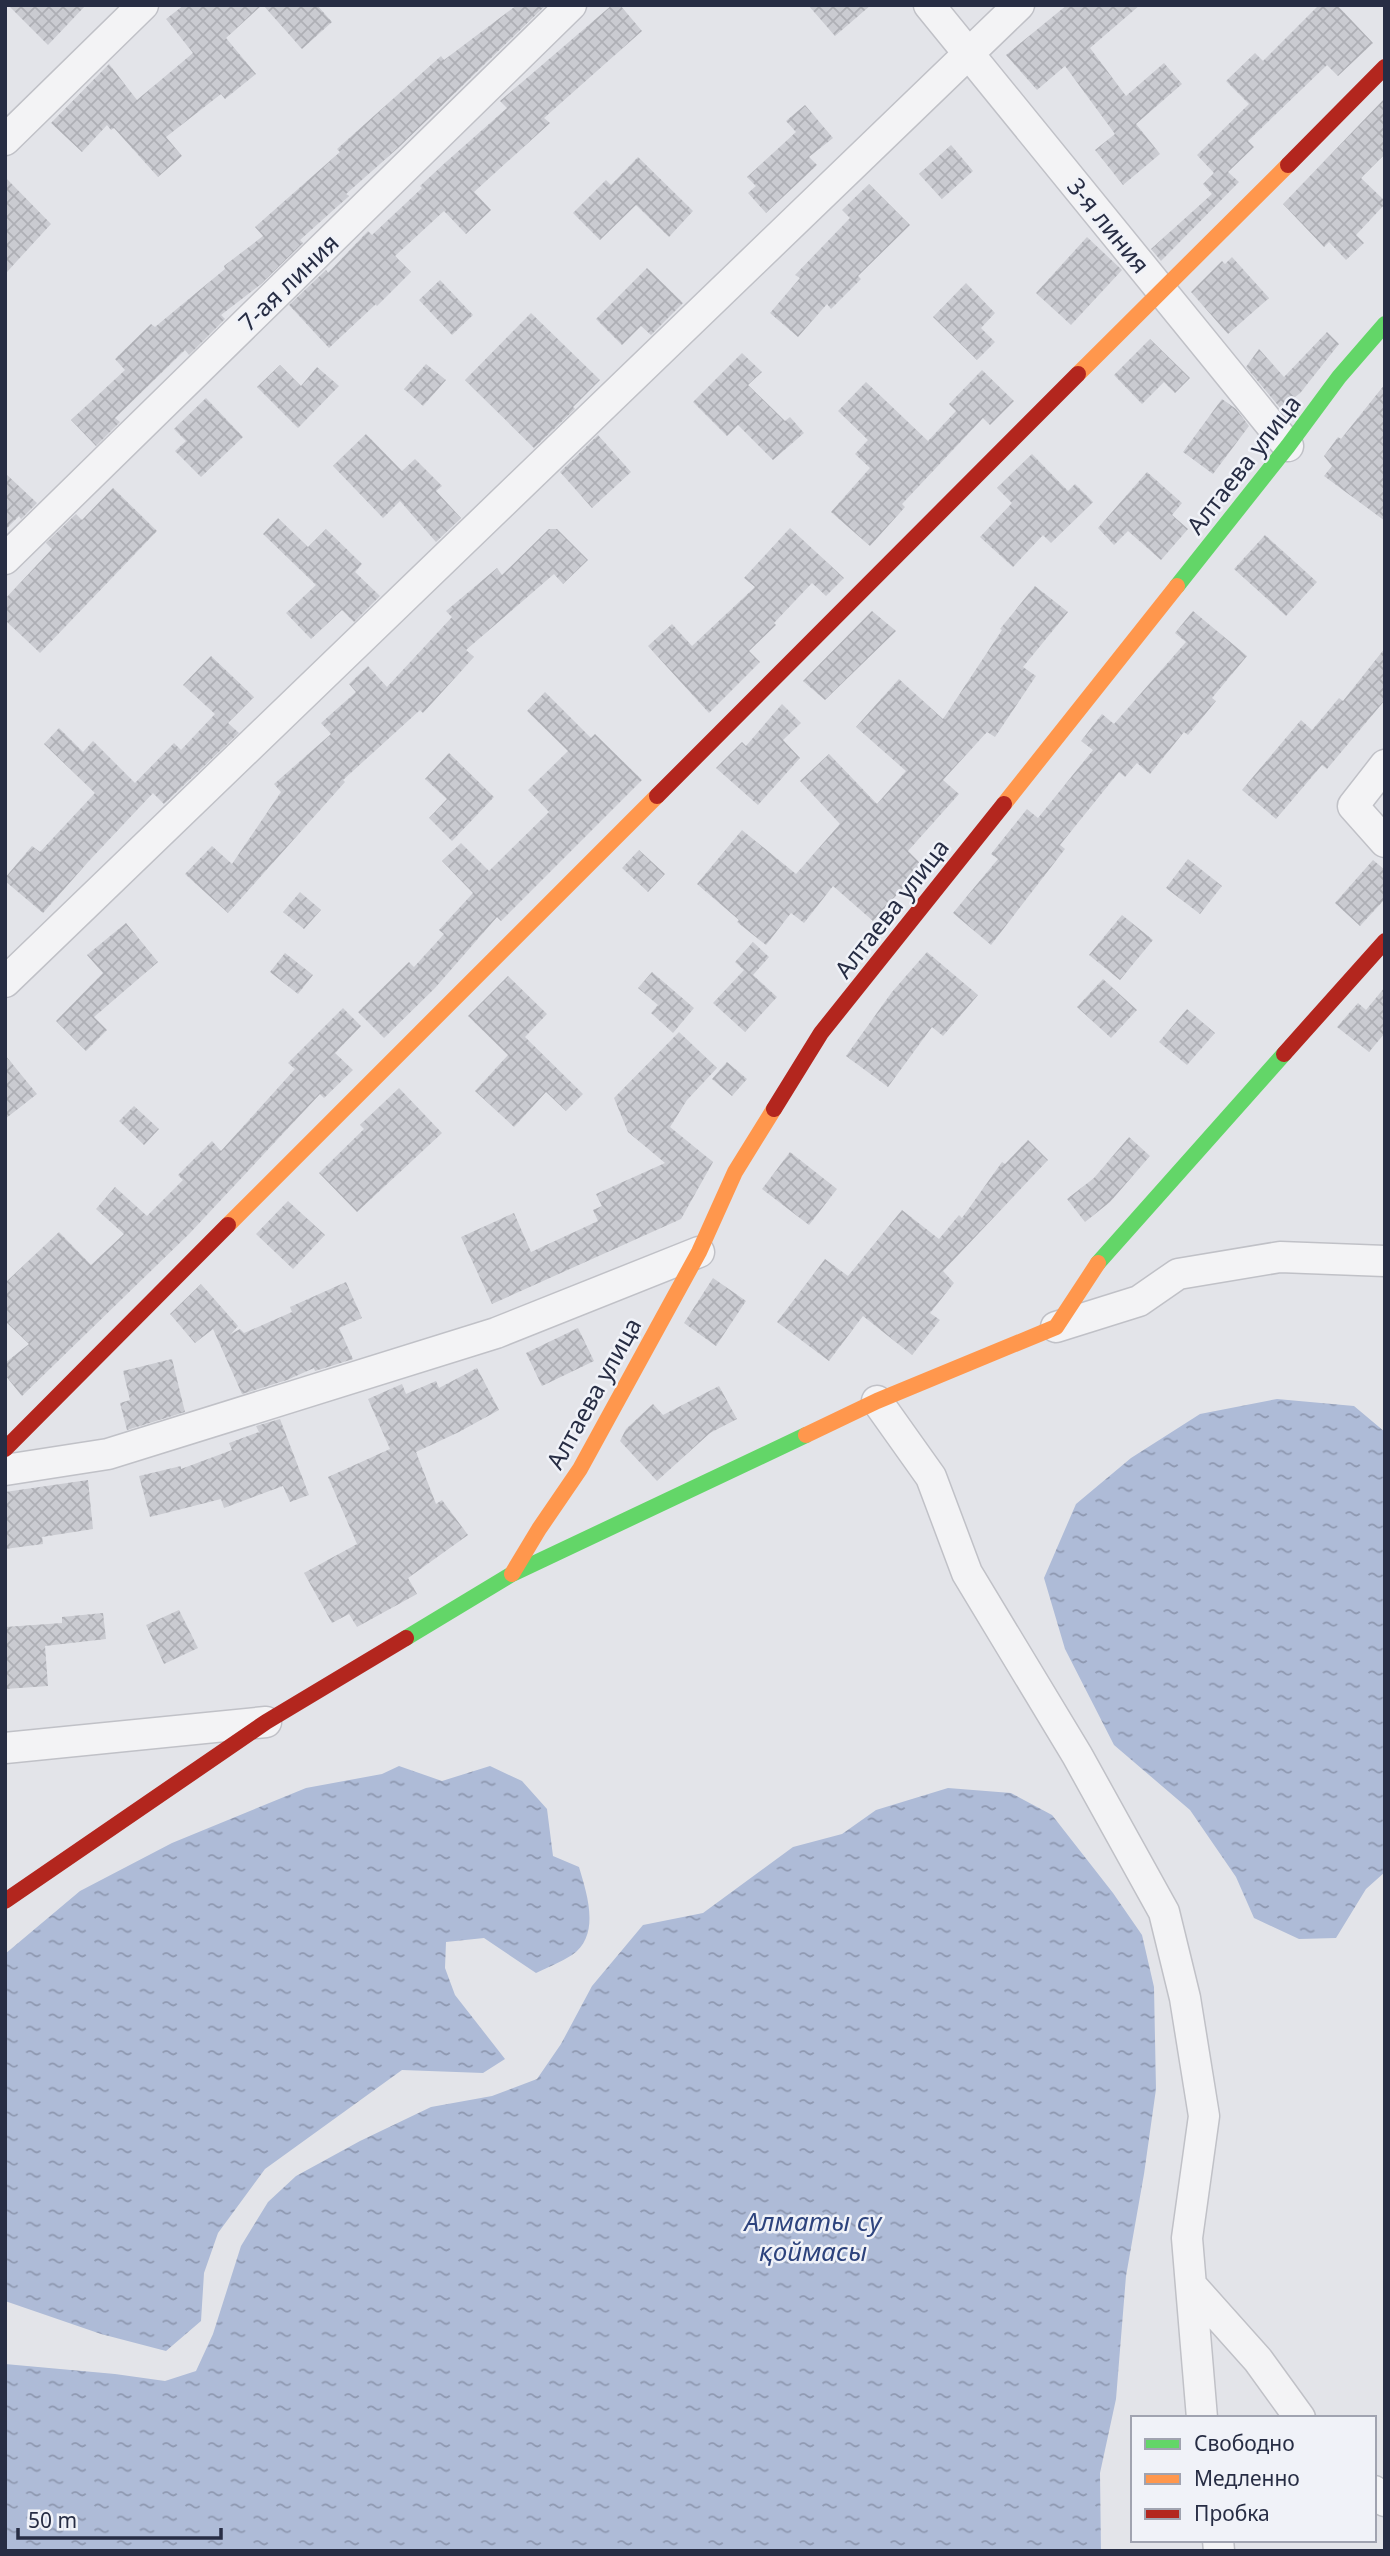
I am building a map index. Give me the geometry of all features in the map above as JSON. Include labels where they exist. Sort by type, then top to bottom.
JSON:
[{"type":"street","points":[[5,140],[143,5]]},
{"type":"street","name":"7-ая линия","points":[[5,559],[571,5]]},
{"type":"street","name":"3-я линия","points":[[929,5],[1288,446]]},
{"type":"street","points":[[5,982],[1019,5]]},
{"type":"street","points":[[5,1450],[1385,68]]},
{"type":"street","name":"Алтаева улица","points":[[512,1574],[538,1529],[580,1469],[639,1356],[699,1252],[735,1172],[821,1033],[1288,446],[1339,377],[1385,324]]},
{"type":"street","points":[[1385,765],[1353,806],[1385,842]]},
{"type":"street","points":[[1056,1327],[1104,1254],[1385,941]]},
{"type":"street","points":[[5,1470],[108,1454],[496,1333],[699,1252]]},
{"type":"street","points":[[5,1901],[266,1722],[512,1574],[877,1401],[1056,1327],[1139,1301],[1178,1274],[1280,1256],[1385,1261]]},
{"type":"street","points":[[877,1401],[931,1477],[968,1573],[1077,1755],[1164,1912],[1185,1998],[1204,2116],[1187,2238],[1202,2416]]},
{"type":"street","points":[[5,1748],[266,1722]]},
{"type":"street","points":[[1191,2285],[1258,2360],[1299,2416]]},
{"type":"water","points":[[1277,1399],[1354,1406],[1385,1432],[1385,1872],[1366,1889],[1336,1938],[1299,1939],[1254,1918],[1236,1877],[1190,1810],[1114,1745],[1065,1649],[1044,1578],[1076,1504],[1131,1458],[1200,1414]]},
{"type":"water","points":[[399,1766],[442,1781],[490,1766],[522,1781],[547,1809],[553,1856],[579,1867],[588,1901],[589,1925],[581,1947],[568,1958],[536,1973],[484,1938],[446,1942],[445,1968],[455,1995],[505,2059],[483,2073],[402,2070],[265,2169],[218,2233],[204,2273],[201,2321],[166,2351],[101,2334],[5,2301],[5,1954],[80,1891],[172,1843],[306,1788],[382,1774]]},
{"type":"water","name":"Алматы су қоймасы","points":[[948,1788],[1011,1793],[1052,1815],[1142,1935],[1154,1987],[1156,2089],[1126,2276],[1116,2399],[1100,2473],[1101,2551],[5,2551],[5,2364],[165,2381],[196,2371],[213,2334],[241,2246],[268,2202],[296,2176],[431,2107],[492,2096],[537,2079],[561,2044],[592,1986],[643,1925],[703,1913],[793,1847],[842,1834],[876,1810]]},
{"type":"building","points":[[8,5],[86,5],[48,45]]},
{"type":"building","points":[[184,5],[262,5],[226,38],[256,74],[225,99],[221,94],[166,137],[182,156],[158,177],[114,128],[111,130],[107,125],[82,152],[51,123],[109,64],[137,100],[193,53],[166,19]]},
{"type":"building","points":[[263,5],[317,5],[332,22],[302,49]]},
{"type":"building","points":[[517,5],[546,5],[398,148],[346,194],[349,196],[300,240],[303,243],[261,284],[221,315],[225,319],[189,355],[185,350],[115,418],[120,422],[96,446],[71,420],[125,370],[115,359],[151,324],[155,327],[225,269],[224,266],[263,236],[255,227],[340,152],[337,149],[441,56],[444,60]]},
{"type":"building","points":[[612,5],[620,5],[642,31],[544,118],[550,123],[474,192],[491,210],[466,234],[444,211],[395,256],[411,272],[329,348],[289,305],[326,270],[328,273],[368,231],[372,235],[422,188],[420,186],[507,108],[500,101]]},
{"type":"building","points":[[808,5],[871,5],[835,36]]},
{"type":"building","points":[[1067,5],[1140,5],[1090,48],[1126,96],[1164,63],[1182,84],[1136,124],[1160,154],[1123,185],[1095,150],[1115,134],[1065,66],[1037,90],[1006,55]]},
{"type":"building","points":[[1319,5],[1337,5],[1373,43],[1338,76],[1327,65],[1248,141],[1254,147],[1228,172],[1239,182],[1161,261],[1151,249],[1212,194],[1203,184],[1214,173],[1197,155],[1249,104],[1226,81],[1255,53],[1263,61]]},
{"type":"building","points":[[1385,98],[1385,154],[1361,178],[1385,204],[1356,235],[1364,243],[1346,260],[1329,242],[1324,247],[1283,204]]},
{"type":"building","points":[[805,105],[833,138],[809,157],[817,165],[766,213],[748,193],[756,186],[747,177],[796,132],[786,121]]},
{"type":"building","points":[[951,145],[973,171],[942,199],[919,174]]},
{"type":"building","points":[[638,157],[693,211],[669,237],[636,205],[600,240],[573,213],[606,180],[611,185]]},
{"type":"building","points":[[5,177],[51,224],[5,274]]},
{"type":"building","points":[[869,184],[910,225],[858,276],[861,279],[831,309],[827,304],[798,337],[770,313],[800,278],[795,275],[850,218],[842,210]]},
{"type":"building","points":[[1087,237],[1122,270],[1071,325],[1036,293]]},
{"type":"building","points":[[1232,257],[1269,298],[1228,334],[1191,292],[1222,261],[1225,264]]},
{"type":"building","points":[[647,268],[683,303],[651,335],[641,326],[622,345],[596,319]]},
{"type":"building","points":[[440,280],[473,315],[452,335],[419,300]]},
{"type":"building","points":[[966,283],[995,313],[981,328],[995,342],[977,360],[933,317]]},
{"type":"building","points":[[531,313],[600,380],[573,407],[575,409],[534,448],[465,380]]},
{"type":"building","points":[[1327,332],[1339,344],[1301,392],[1281,409],[1246,367],[1259,349],[1284,377]]},
{"type":"building","points":[[1150,339],[1190,378],[1175,393],[1164,382],[1142,404],[1114,375]]},
{"type":"building","points":[[742,353],[762,372],[748,385],[785,421],[790,417],[804,433],[773,460],[738,425],[727,436],[693,402]]},
{"type":"building","points":[[426,364],[446,380],[423,406],[404,389]]},
{"type":"building","points":[[280,365],[301,386],[317,367],[339,386],[298,428],[257,387]]},
{"type":"building","points":[[982,370],[1014,401],[990,425],[983,418],[902,504],[905,507],[870,546],[831,512],[870,468],[855,454],[868,440],[838,411],[866,382],[928,441],[956,411],[949,404]]},
{"type":"building","points":[[1385,384],[1385,521],[1324,476],[1332,466],[1324,456]]},
{"type":"building","points":[[206,398],[243,437],[201,477],[175,451],[186,441],[174,429]]},
{"type":"building","points":[[1222,399],[1236,409],[1249,426],[1213,474],[1183,452]]},
{"type":"building","points":[[366,434],[402,471],[415,459],[442,486],[436,491],[461,518],[436,542],[400,501],[383,518],[333,466]]},
{"type":"building","points":[[598,435],[631,472],[592,508],[560,472]]},
{"type":"building","points":[[1032,454],[1068,491],[1075,484],[1093,502],[1051,543],[1043,535],[1013,567],[980,537],[1012,503],[997,488]]},
{"type":"building","points":[[1147,472],[1182,503],[1172,515],[1188,529],[1161,560],[1128,531],[1114,545],[1098,528]]},
{"type":"building","points":[[5,473],[37,503],[5,530]]},
{"type":"building","points":[[113,488],[157,531],[40,653],[5,620],[5,599],[52,549],[46,543],[76,514],[82,520]]},
{"type":"building","points":[[278,518],[308,547],[326,529],[362,564],[355,572],[380,596],[354,622],[342,610],[311,639],[286,613],[316,585],[263,534]]},
{"type":"building","points":[[790,528],[844,578],[826,596],[812,583],[774,623],[776,625],[749,651],[760,662],[709,713],[648,646],[672,624],[692,646],[755,587],[744,578]]},
{"type":"building","points":[[549,529],[557,529],[588,560],[563,584],[554,574],[466,650],[474,657],[423,713],[420,710],[343,780],[345,782],[228,913],[185,874],[212,846],[232,864],[281,792],[274,784],[331,734],[321,723],[356,692],[349,684],[368,666],[387,687],[452,617],[446,611],[497,568],[502,575]]},
{"type":"building","points":[[1265,535],[1317,582],[1286,616],[1234,569]]},
{"type":"building","points":[[1035,586],[1068,612],[1023,667],[1036,676],[995,737],[987,732],[943,780],[959,794],[908,851],[923,866],[873,921],[833,886],[804,923],[791,913],[766,945],[697,884],[742,830],[796,874],[840,824],[800,781],[829,754],[877,804],[906,771],[856,727],[899,679],[943,719],[1002,630],[1000,629]]},
{"type":"building","points":[[872,611],[896,631],[825,700],[803,681]]},
{"type":"building","points":[[1193,611],[1247,656],[1212,698],[1216,701],[1188,735],[1184,732],[1150,774],[1137,763],[1125,777],[1119,772],[1060,845],[1065,849],[991,945],[953,913],[998,859],[991,854],[1027,809],[1038,818],[1093,750],[1081,741],[1102,714],[1114,724],[1186,642],[1175,633]]},
{"type":"building","points":[[1385,648],[1385,700],[1327,769],[1322,765],[1276,819],[1242,790],[1301,720],[1312,730],[1339,698],[1343,701]]},
{"type":"building","points":[[211,656],[254,697],[228,723],[239,733],[164,804],[153,793],[43,913],[5,881],[5,878],[32,846],[40,852],[95,793],[44,744],[59,728],[83,752],[93,741],[135,783],[174,743],[181,750],[215,714],[183,685]]},
{"type":"building","points":[[545,692],[591,738],[595,734],[642,780],[501,921],[497,917],[435,988],[384,1038],[358,1012],[409,962],[414,967],[444,934],[439,930],[473,893],[442,861],[461,843],[489,871],[549,812],[528,790],[568,751],[527,711]]},
{"type":"building","points":[[782,704],[801,723],[783,740],[800,758],[758,805],[716,768],[742,742],[746,746]]},
{"type":"building","points":[[449,753],[494,797],[452,841],[429,818],[447,799],[425,779]]},
{"type":"building","points":[[639,850],[665,874],[648,892],[622,868]]},
{"type":"building","points":[[1188,859],[1222,886],[1200,914],[1166,888]]},
{"type":"building","points":[[1373,860],[1385,870],[1385,899],[1360,926],[1335,903]]},
{"type":"building","points":[[300,892],[321,910],[304,929],[283,912]]},
{"type":"building","points":[[1122,915],[1153,940],[1120,980],[1089,955]]},
{"type":"building","points":[[126,923],[158,962],[94,1017],[107,1030],[86,1051],[56,1021],[103,973],[87,955]]},
{"type":"building","points":[[753,942],[769,957],[753,975],[777,997],[745,1032],[713,1003],[744,970],[735,962]]},
{"type":"building","points":[[927,952],[978,995],[943,1036],[932,1027],[888,1087],[846,1056],[892,992]]},
{"type":"building","points":[[285,953],[313,975],[298,994],[270,972]]},
{"type":"building","points":[[652,972],[694,1008],[673,1033],[651,1013],[658,1005],[638,988]]},
{"type":"building","points":[[508,976],[547,1014],[525,1037],[583,1094],[566,1111],[546,1092],[514,1127],[475,1091],[508,1055],[468,1016]]},
{"type":"building","points":[[1103,979],[1137,1010],[1111,1038],[1077,1007]]},
{"type":"building","points":[[1385,987],[1385,1033],[1369,1052],[1337,1027],[1358,1003],[1366,1010]]},
{"type":"building","points":[[343,1008],[361,1026],[335,1053],[353,1070],[324,1098],[320,1094],[190,1233],[22,1396],[5,1375],[5,1363],[29,1344],[5,1321],[5,1283],[59,1232],[91,1265],[124,1234],[96,1209],[115,1187],[147,1216],[183,1180],[178,1175],[212,1141],[221,1151],[295,1069],[288,1063]]},
{"type":"building","points":[[1187,1009],[1215,1033],[1187,1065],[1159,1042]]},
{"type":"building","points":[[679,1032],[717,1068],[687,1100],[670,1127],[713,1162],[681,1219],[492,1304],[461,1237],[514,1213],[531,1252],[598,1221],[593,1210],[602,1206],[596,1194],[665,1163],[628,1132],[614,1098]]},
{"type":"building","points":[[5,1055],[37,1094],[5,1119]]},
{"type":"building","points":[[727,1062],[747,1079],[732,1096],[712,1079]]},
{"type":"building","points":[[399,1088],[442,1133],[357,1212],[319,1173],[364,1129],[360,1125]]},
{"type":"building","points":[[134,1106],[159,1129],[144,1145],[119,1121]]},
{"type":"building","points":[[1129,1137],[1150,1156],[1110,1202],[1085,1222],[1067,1199],[1094,1178]]},
{"type":"building","points":[[1028,1140],[1048,1160],[943,1271],[954,1283],[930,1313],[940,1320],[912,1355],[863,1316],[829,1361],[777,1322],[825,1259],[848,1276],[902,1210],[939,1239],[959,1215],[962,1218],[1002,1162],[1005,1164]]},
{"type":"building","points":[[790,1152],[837,1189],[809,1225],[762,1189]]},
{"type":"building","points":[[288,1201],[325,1235],[293,1269],[256,1234]]},
{"type":"building","points":[[713,1278],[746,1301],[716,1346],[684,1323]]},
{"type":"building","points":[[346,1282],[362,1318],[339,1328],[353,1359],[315,1371],[314,1368],[287,1380],[242,1394],[213,1329],[195,1343],[170,1314],[201,1284],[238,1326],[231,1334],[240,1329],[244,1333],[292,1312],[290,1307]]},
{"type":"building","points":[[578,1328],[594,1361],[542,1386],[526,1353]]},
{"type":"building","points":[[172,1359],[185,1412],[127,1430],[120,1403],[130,1400],[123,1371]]},
{"type":"building","points":[[477,1368],[499,1410],[416,1452],[436,1504],[442,1500],[468,1535],[408,1578],[417,1594],[357,1627],[349,1614],[332,1623],[304,1573],[357,1544],[328,1477],[390,1449],[368,1399],[402,1384],[406,1394],[436,1381],[439,1388]]},
{"type":"building","points":[[719,1386],[737,1419],[710,1433],[657,1481],[620,1441],[626,1429],[653,1404],[663,1415]]},
{"type":"building","points":[[280,1419],[309,1495],[290,1502],[283,1486],[224,1508],[221,1499],[150,1517],[139,1476],[181,1466],[181,1469],[232,1450],[229,1443],[259,1432],[256,1426]]},
{"type":"building","points":[[88,1480],[93,1529],[42,1537],[43,1544],[5,1549],[5,1492]]},
{"type":"building","points":[[179,1610],[198,1648],[164,1664],[146,1625]]},
{"type":"building","points":[[103,1613],[106,1639],[45,1646],[48,1686],[5,1689],[5,1627],[62,1623],[62,1617]]},
{"type":"traffic: fast","points":[[1177,586],[1339,377],[1385,324]]},
{"type":"traffic: fast","points":[[1098,1263],[1284,1054]]},
{"type":"traffic: fast","points":[[406,1638],[512,1574],[806,1435]]},
{"type":"traffic: slow","points":[[1078,374],[1288,165]]},
{"type":"traffic: slow","points":[[1004,804],[1177,586]]},
{"type":"traffic: slow","points":[[228,1225],[657,796]]},
{"type":"traffic: slow","points":[[512,1574],[580,1469],[699,1252],[735,1172],[774,1109]]},
{"type":"traffic: slow","points":[[806,1435],[877,1401],[1056,1327],[1098,1263]]},
{"type":"traffic: jam","points":[[1288,165],[1385,67]]},
{"type":"traffic: jam","points":[[657,796],[1078,374]]},
{"type":"traffic: jam","points":[[774,1109],[821,1033],[1004,804]]},
{"type":"traffic: jam","points":[[1284,1054],[1385,941]]},
{"type":"traffic: jam","points":[[5,1449],[228,1225]]},
{"type":"traffic: jam","points":[[5,1901],[266,1722],[406,1638]]}]
